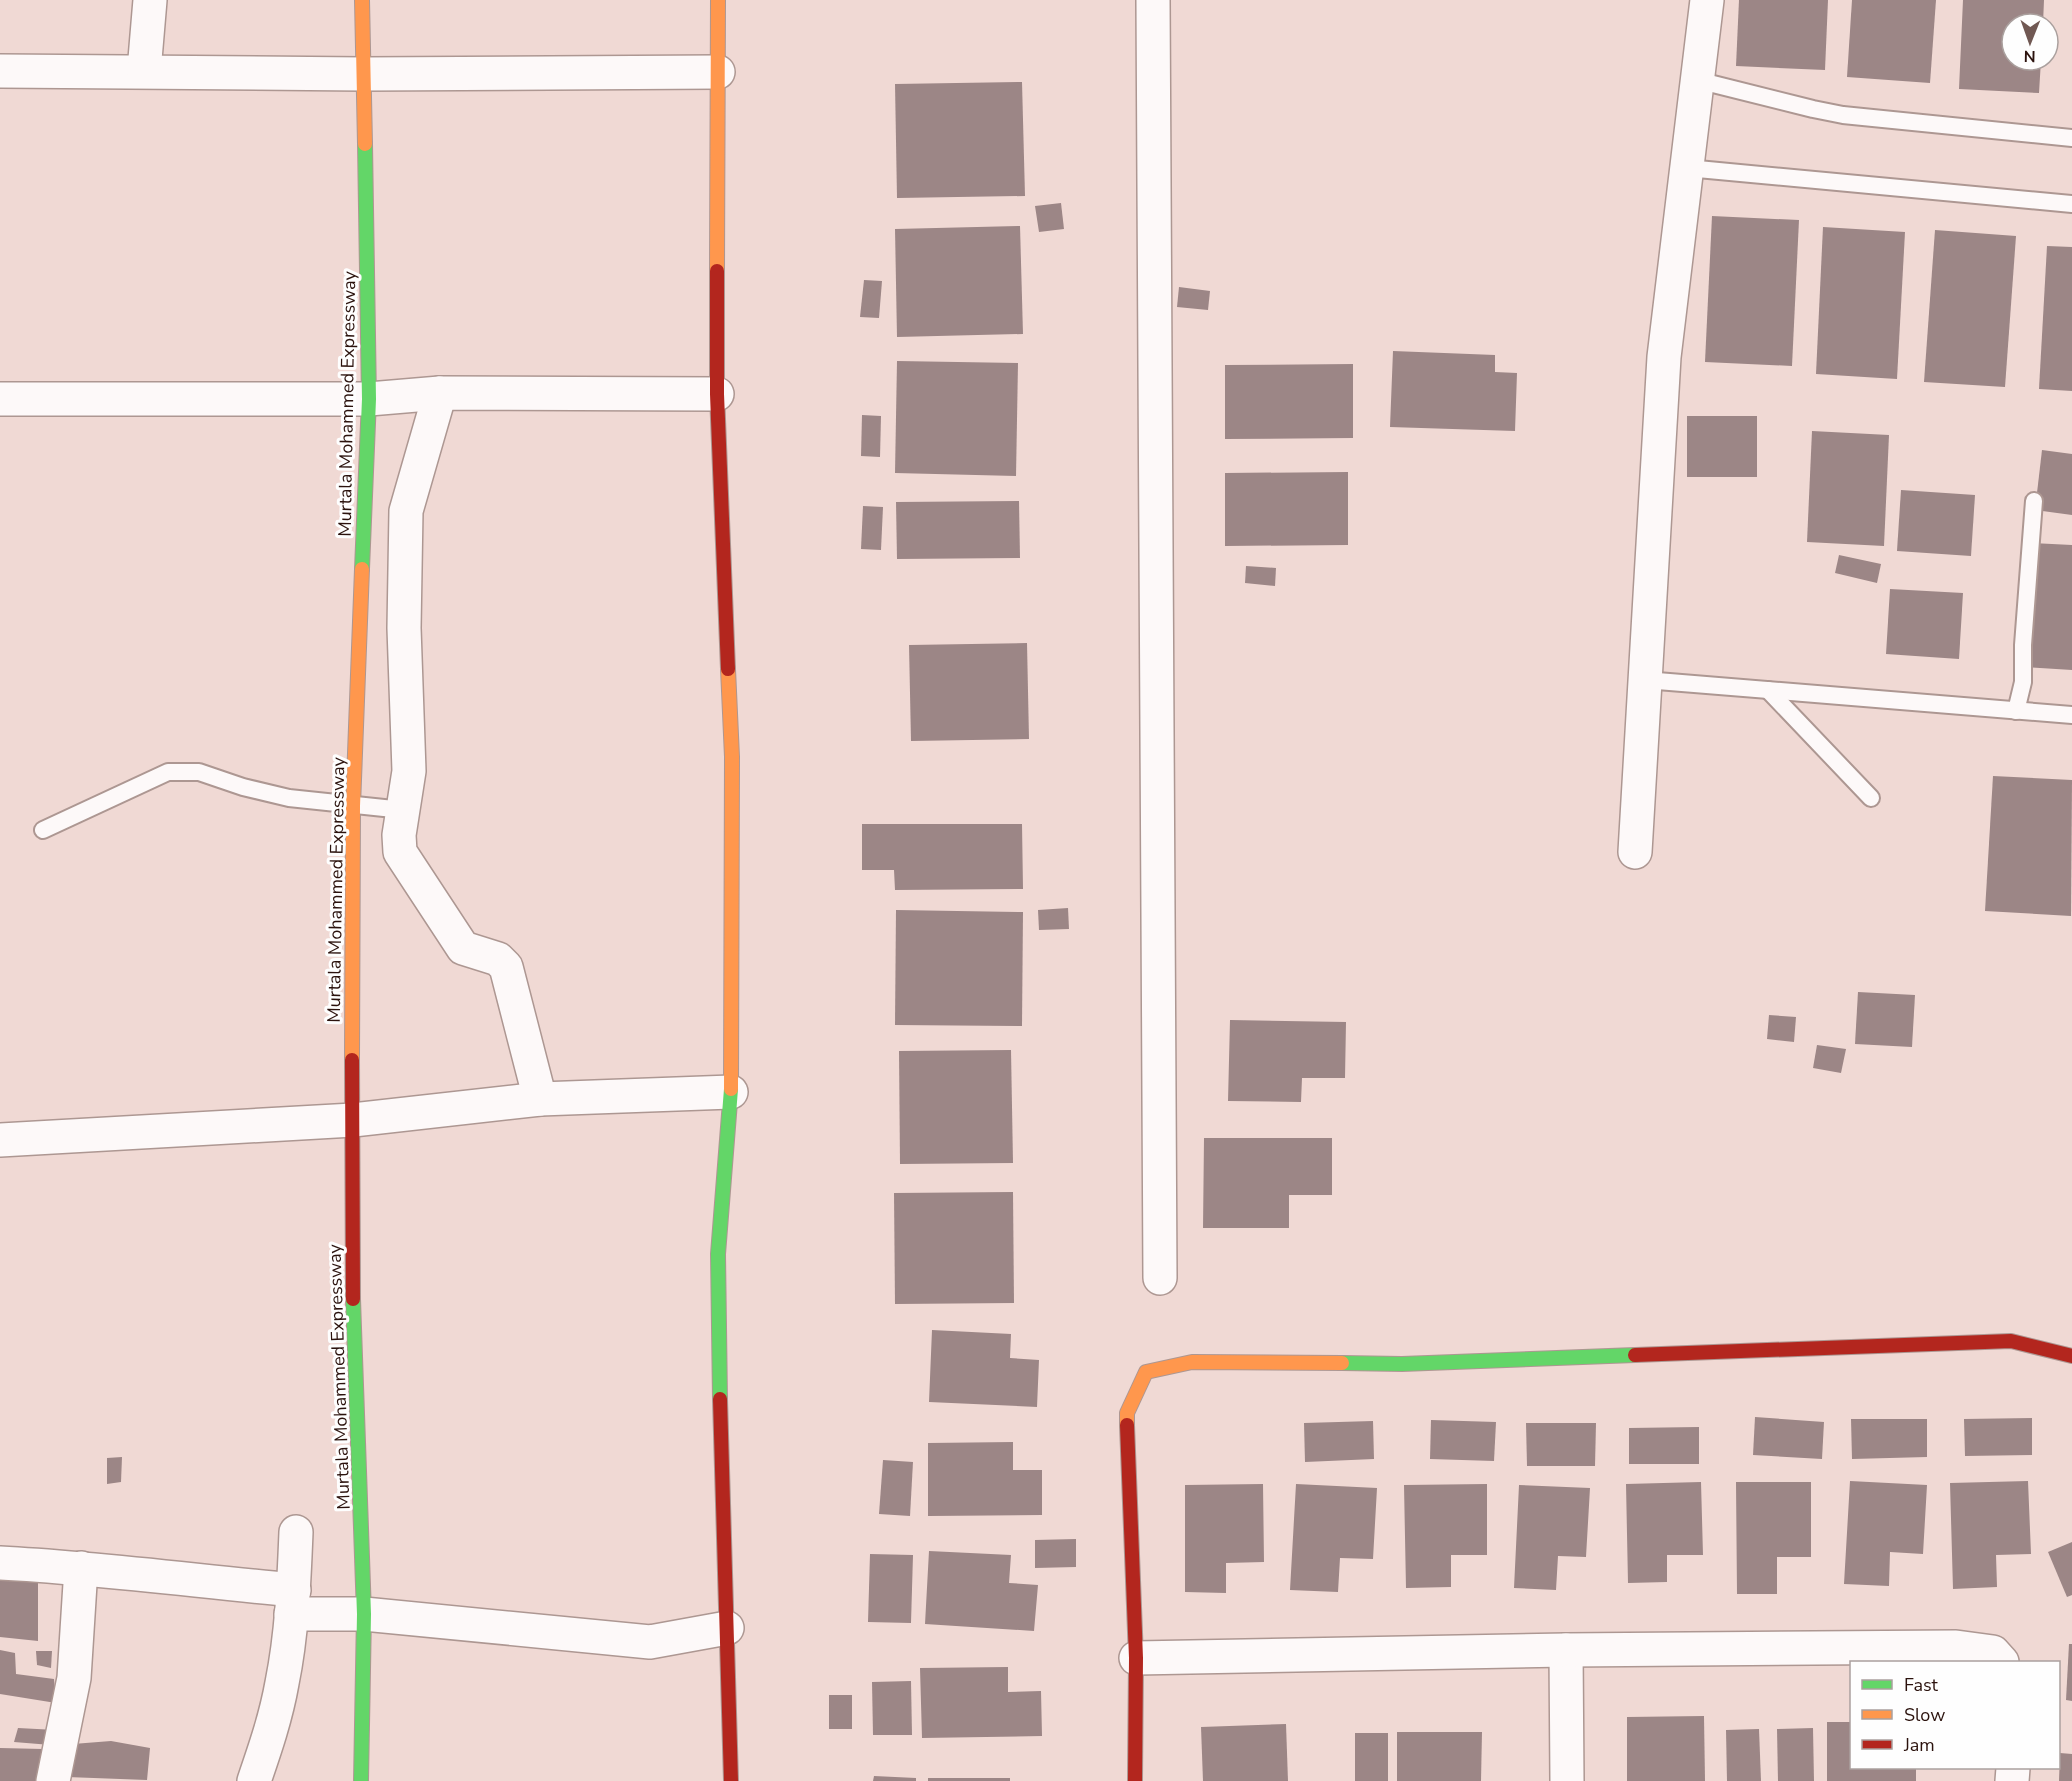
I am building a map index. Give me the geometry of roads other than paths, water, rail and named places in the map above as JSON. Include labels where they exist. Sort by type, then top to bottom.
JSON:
[{"type":"main road","name":"Murtala Mohammed Expressway","points":[[361,1781],[364,1614],[352,1257],[353,806],[369,399],[362,0]]},
{"type":"main road","points":[[718,0],[717,394],[732,757],[731,1092],[718,1254],[720,1409],[731,1781]]},
{"type":"main road","points":[[1135,1781],[1136,1658],[1126,1413],[1146,1372],[1192,1362],[1402,1364],[2011,1341],[2072,1356]]},
{"type":"street","points":[[144,71],[150,0]]},
{"type":"street","points":[[1153,0],[1160,1278]]},
{"type":"street","points":[[1635,852],[1664,357],[1707,0]]},
{"type":"street","points":[[0,71],[364,74],[718,72]]},
{"type":"street","points":[[0,399],[369,399],[440,393],[717,394]]},
{"type":"street","points":[[440,393],[406,511],[404,628],[409,771],[399,836],[400,852],[463,948],[498,959],[506,967],[540,1100]]},
{"type":"street","points":[[0,1140],[353,1120],[540,1100],[731,1092]]},
{"type":"street","points":[[254,1781],[282,1683],[293,1602],[296,1532]]},
{"type":"street","points":[[0,1563],[81,1568],[165,1578],[364,1614],[650,1642],[727,1628]]},
{"type":"street","points":[[53,1781],[74,1678],[81,1568]]},
{"type":"street","points":[[1136,1658],[1566,1650],[1956,1647],[1993,1652],[2001,1661]]},
{"type":"street","points":[[1566,1650],[1568,1781]]},
{"type":"lane","points":[[1697,80],[1813,110],[1843,115],[2072,138]]},
{"type":"lane","points":[[1687,168],[2072,204]]},
{"type":"lane","points":[[2016,711],[2023,682],[2023,645],[2034,501]]},
{"type":"lane","points":[[1645,680],[2072,715]]},
{"type":"lane","points":[[1768,690],[1871,798]]},
{"type":"lane","points":[[43,830],[168,772],[199,772],[243,787],[289,798],[403,810]]}]
